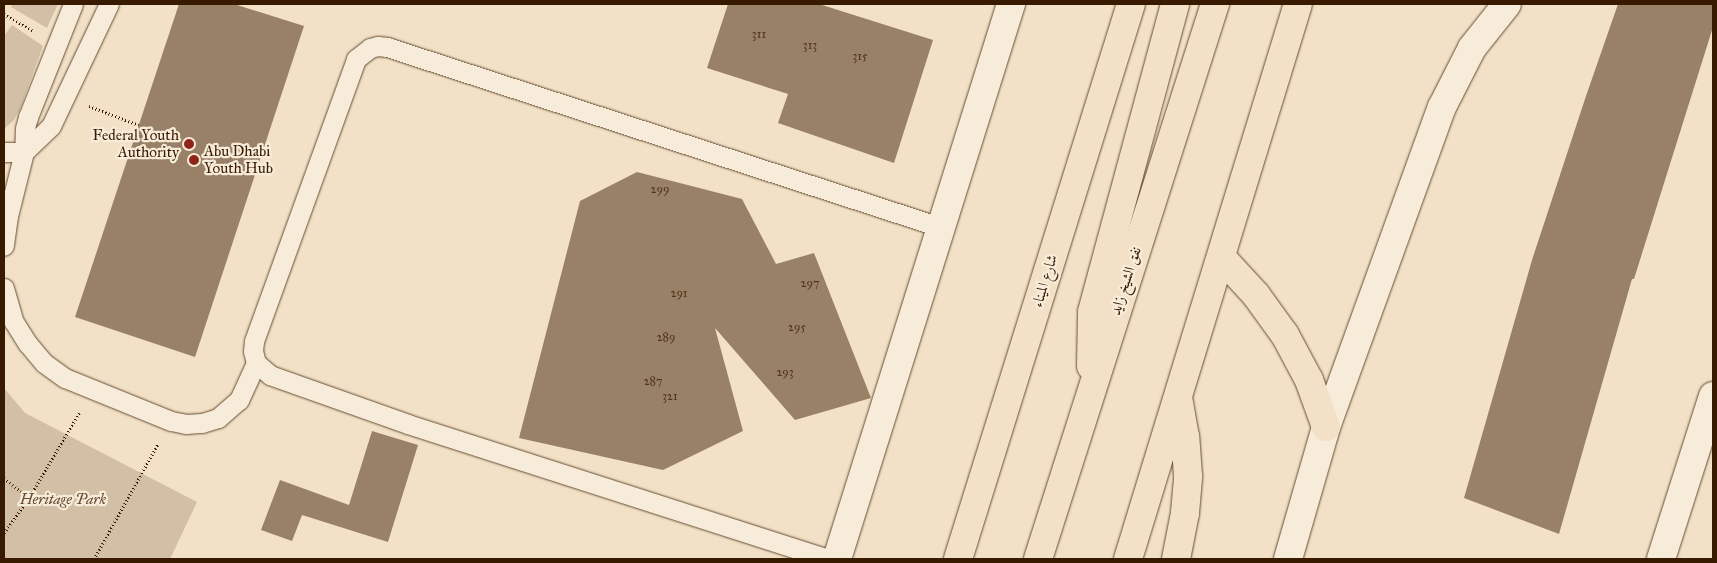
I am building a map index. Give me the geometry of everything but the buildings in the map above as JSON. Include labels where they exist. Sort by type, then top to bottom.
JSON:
[{"type":"main road","name":"شارع الميناء","points":[[958,559],[1131,4]]},
{"type":"main road","points":[[1093,382],[1090,358],[1092,312],[1175,4]]},
{"type":"main road","name":"نفق الشيخ زايد","points":[[1038,559],[1215,4]]},
{"type":"main road","points":[[1128,559],[1222,258],[1295,14],[1313,4]]},
{"type":"main road","points":[[1222,258],[1256,295],[1285,336],[1309,380],[1326,427]]},
{"type":"main road","points":[[1176,559],[1185,513],[1188,476],[1185,437],[1178,398]]},
{"type":"street","points":[[837,559],[1011,4]]},
{"type":"street","points":[[1288,559],[1326,427],[1442,107],[1472,48],[1507,4]]},
{"type":"street","points":[[1661,559],[1713,396]]},
{"type":"lane","points":[[4,246],[6,216],[24,152],[28,117],[73,4]]},
{"type":"lane","points":[[4,152],[24,152],[52,126],[109,4]]},
{"type":"lane","points":[[828,559],[408,424],[270,375],[256,363],[253,351],[254,341],[356,59],[370,48],[378,46],[387,47],[940,227]]},
{"type":"lane","points":[[4,288],[14,322],[28,344],[44,363],[65,378],[170,421],[186,424],[202,423],[218,418],[239,400],[256,363]]},
{"type":"path","points":[[80,103],[139,125]]},
{"type":"path","points":[[4,533],[29,498],[93,389]]},
{"type":"path","points":[[94,559],[170,421]]},
{"type":"path","points":[[4,478],[29,498]]},
{"type":"green space","points":[[13,4],[58,4],[47,28],[11,7]]},
{"type":"green space","points":[[12,25],[43,46],[20,109],[14,120],[4,129],[4,36]]},
{"type":"green space","name":"Heritage Park","points":[[4,388],[25,413],[197,502],[170,559],[4,559]]},
{"type":"place","name":"Federal Youth Authority","points":[[189,144]]},
{"type":"place","name":"Abu Dhabi Youth Hub","points":[[194,160]]}]
